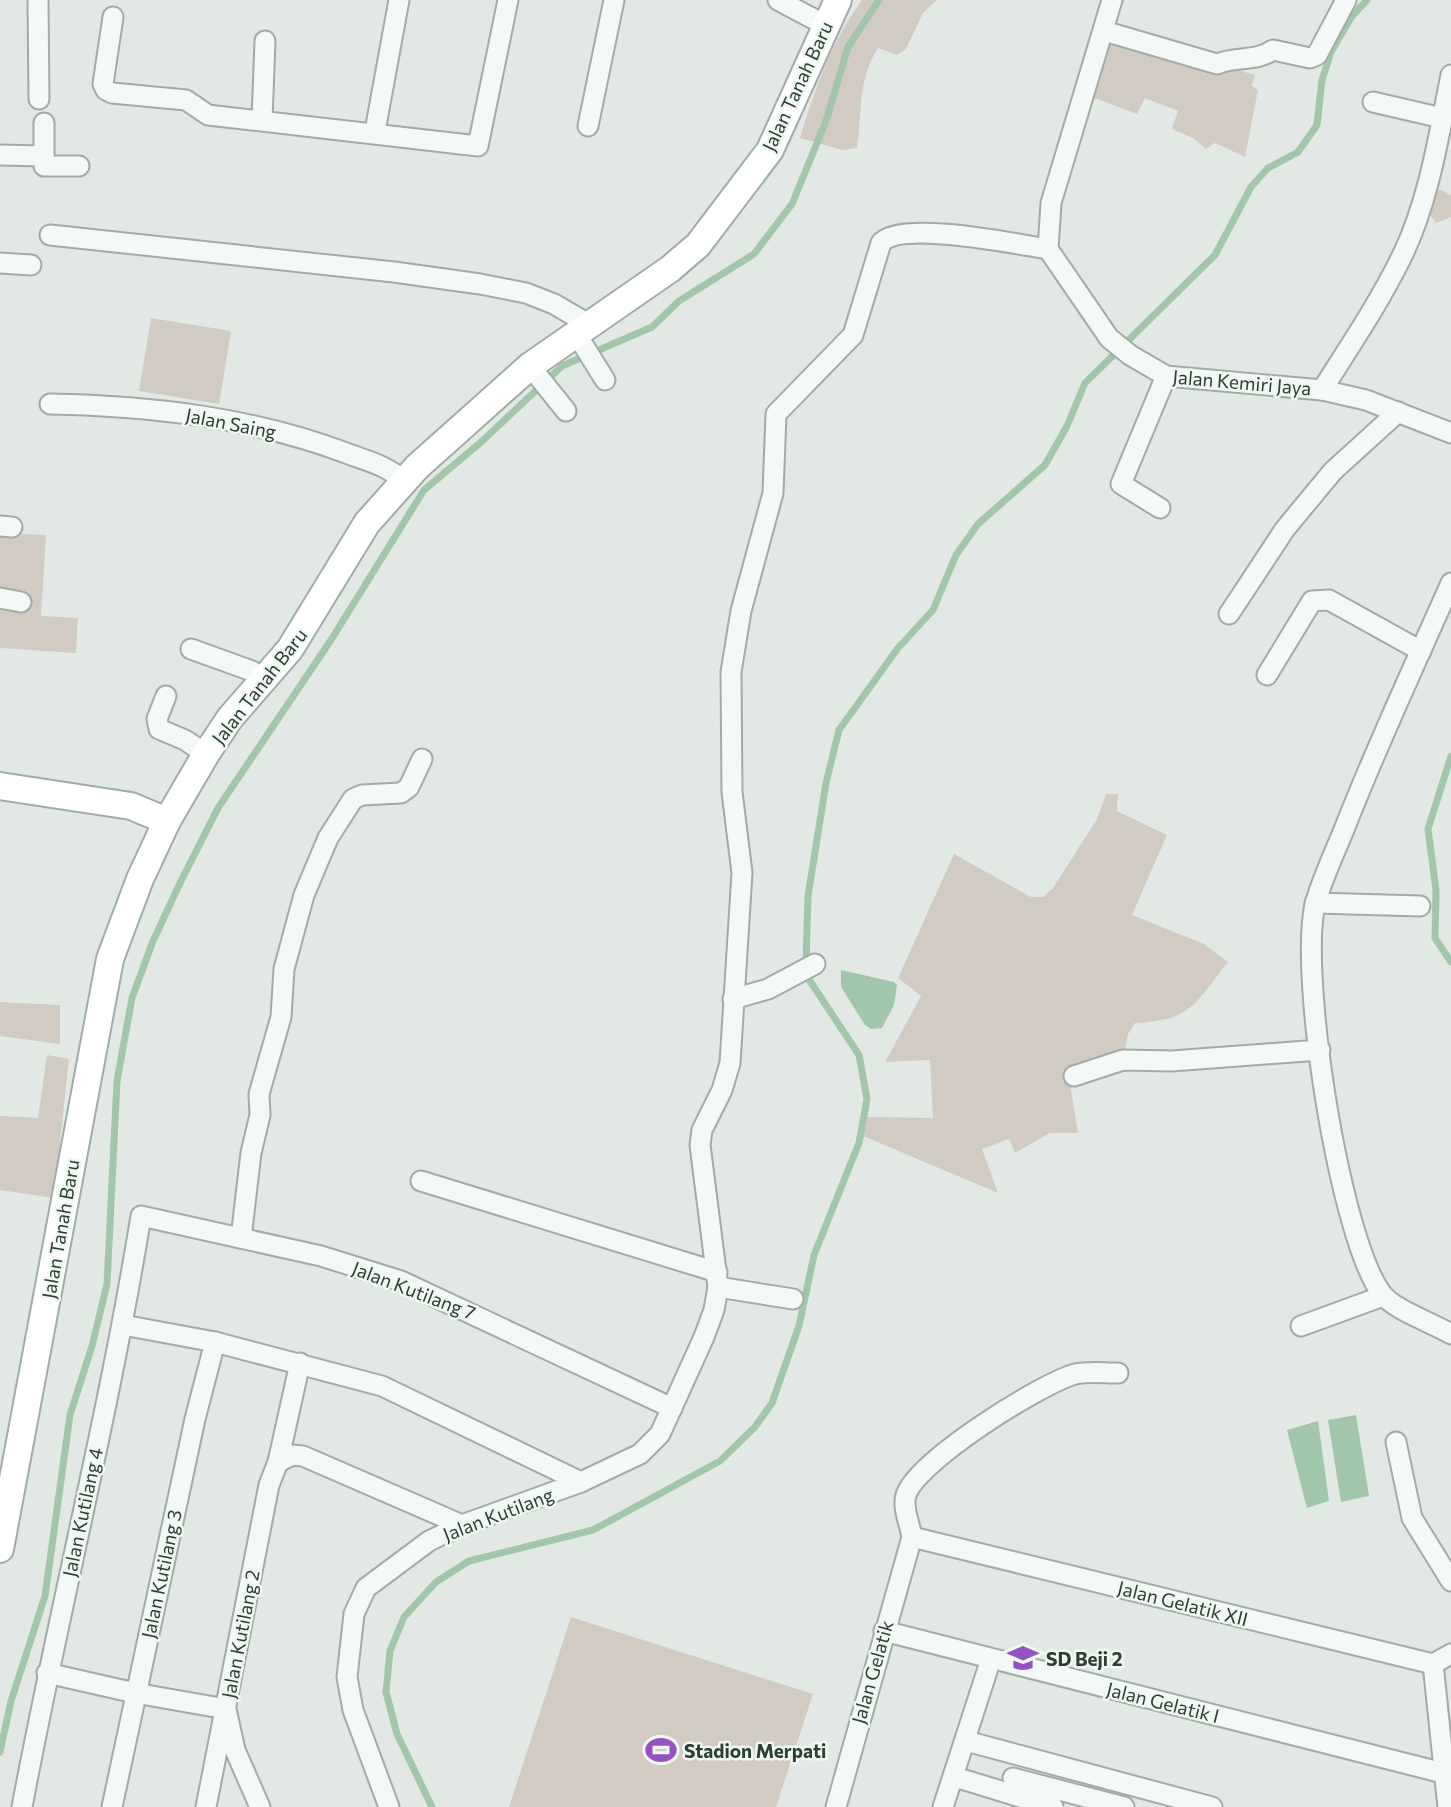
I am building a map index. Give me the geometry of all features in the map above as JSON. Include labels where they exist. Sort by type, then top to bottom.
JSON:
[{"type":"main road","name":"Jalan Tanah Baru","points":[[0,1549],[110,959],[140,879],[167,821],[230,718],[311,618],[367,523],[403,481],[698,245],[770,150],[831,8]]},
{"type":"main road","points":[[0,786],[131,806],[167,821]]},
{"type":"street","points":[[38,0],[39,99]]},
{"type":"street","points":[[375,131],[399,0]]},
{"type":"street","points":[[113,17],[103,84],[106,90],[186,100],[208,114],[375,131],[478,145],[508,0]]},
{"type":"street","points":[[588,126],[614,0]]},
{"type":"street","points":[[778,0],[831,8]]},
{"type":"street","points":[[717,1279],[700,1145],[702,1130],[722,1090],[730,1063],[742,873],[732,792],[731,672],[741,611],[773,493],[776,414],[853,335],[881,243],[886,238],[909,231],[1048,249],[1051,203],[1112,0]]},
{"type":"street","points":[[1104,31],[1217,64],[1264,56],[1273,50],[1310,58],[1317,55],[1346,0]]},
{"type":"street","points":[[262,120],[265,41]]},
{"type":"street","points":[[1322,390],[1375,305],[1417,220],[1451,75]]},
{"type":"street","points":[[1373,102],[1442,118]]},
{"type":"street","points":[[44,123],[44,166],[79,166]]},
{"type":"street","points":[[0,155],[44,156]]},
{"type":"street","points":[[50,235],[394,272],[480,284],[535,296],[583,335],[604,378]]},
{"type":"street","name":"Jalan Kemiri Jaya","points":[[1048,249],[1109,338],[1130,355],[1166,376],[1322,390],[1398,412],[1451,433]]},
{"type":"street","points":[[0,263],[31,265]]},
{"type":"street","points":[[535,373],[564,409]]},
{"type":"street","points":[[1160,508],[1121,484],[1123,473],[1166,376]]},
{"type":"street","name":"Jalan Saing","points":[[50,404],[130,405],[249,424],[376,463],[391,469],[403,481]]},
{"type":"street","points":[[1229,614],[1285,529],[1333,471],[1398,412]]},
{"type":"street","points":[[1451,583],[1365,776],[1315,903],[1312,945],[1329,1122],[1356,1236],[1368,1271],[1383,1296],[1451,1334]]},
{"type":"street","points":[[0,598],[21,601]]},
{"type":"street","points":[[1267,675],[1312,601],[1319,598],[1329,600],[1421,651]]},
{"type":"street","points":[[191,649],[252,671],[263,680]]},
{"type":"street","points":[[166,696],[157,719],[159,729],[185,740],[206,754]]},
{"type":"street","points":[[241,1238],[251,1153],[260,1115],[259,1094],[281,1017],[284,970],[304,895],[328,838],[353,799],[401,793],[409,787],[422,759]]},
{"type":"street","points":[[1315,903],[1420,906]]},
{"type":"street","points":[[733,999],[768,989],[815,964]]},
{"type":"street","points":[[1074,1076],[1123,1060],[1172,1061],[1320,1050]]},
{"type":"street","points":[[421,1181],[717,1279],[793,1299]]},
{"type":"street","name":"Jalan Kutilang 7","points":[[141,1216],[321,1256],[401,1281],[672,1408]]},
{"type":"street","name":"Jalan Kutilang 4","points":[[22,1807],[47,1673],[123,1325],[141,1216]]},
{"type":"street","name":"Jalan Kutilang","points":[[389,1807],[353,1710],[347,1677],[354,1614],[366,1588],[429,1541],[462,1525],[581,1482],[640,1454],[660,1434],[708,1328],[717,1279]]},
{"type":"street","points":[[1301,1326],[1383,1296]]},
{"type":"street","points":[[123,1325],[215,1342],[382,1386],[581,1482]]},
{"type":"street","name":"Jalan Kutilang 3","points":[[112,1807],[195,1419],[215,1342]]},
{"type":"street","name":"Jalan Kutilang 2","points":[[206,1807],[269,1485],[278,1462],[300,1363]]},
{"type":"street","points":[[912,1537],[906,1496],[910,1487],[954,1444],[1017,1402],[1054,1382],[1076,1374],[1118,1373]]},
{"type":"street","points":[[1396,1442],[1412,1518],[1451,1581]]},
{"type":"street","points":[[278,1462],[293,1455],[303,1456],[462,1525]]},
{"type":"street","name":"Jalan Gelatik","points":[[836,1807],[912,1537]]},
{"type":"street","name":"Jalan Gelatik XII","points":[[912,1537],[1433,1664]]},
{"type":"street","name":"Jalan Gelatik I","points":[[884,1631],[1447,1773]]},
{"type":"street","points":[[1448,1807],[1447,1773],[1433,1664],[1451,1654]]},
{"type":"street","points":[[943,1807],[955,1777],[991,1659]]},
{"type":"street","points":[[47,1673],[135,1693],[226,1709],[235,1750],[260,1807]]},
{"type":"street","points":[[966,1741],[1212,1807]]},
{"type":"street","points":[[955,1777],[1053,1807]]},
{"type":"street","points":[[1013,1778],[1124,1807]]},
{"type":"shaded area","points":[[862,0],[937,0],[923,13],[906,49],[897,55],[878,48],[864,84],[857,148],[842,150],[800,138],[833,49]]},
{"type":"shaded area","points":[[1104,31],[1255,75],[1252,86],[1258,90],[1245,157],[1215,143],[1206,149],[1193,138],[1172,129],[1178,111],[1145,98],[1137,114],[1084,94]]},
{"type":"shaded area","points":[[1439,189],[1451,195],[1451,217],[1436,223],[1428,212]]},
{"type":"shaded area","points":[[151,318],[231,331],[219,404],[139,391]]},
{"type":"shaded area","points":[[0,533],[46,535],[41,616],[78,618],[76,653],[0,648]]},
{"type":"shaded area","points":[[1106,794],[1118,794],[1117,811],[1167,835],[1132,915],[1204,944],[1228,962],[1199,999],[1181,1014],[1135,1023],[1128,1034],[1123,1060],[1074,1076],[1071,1090],[1078,1133],[1050,1133],[1015,1153],[1009,1139],[982,1149],[998,1193],[863,1136],[867,1117],[933,1118],[930,1060],[885,1062],[921,996],[898,978],[954,854],[1031,897],[1043,897],[1053,888],[1097,819]]},
{"type":"shaded area","points":[[841,970],[894,982],[897,985],[894,1005],[882,1028],[871,1029],[865,1025],[841,987]]},
{"type":"shaded area","points":[[0,1002],[60,1005],[60,1044],[0,1036]]},
{"type":"shaded area","points":[[47,1055],[69,1059],[54,1198],[0,1190],[0,1116],[38,1118]]},
{"type":"shaded area","points":[[1356,1415],[1369,1496],[1341,1502],[1328,1420]]},
{"type":"shaded area","points":[[1318,1421],[1329,1501],[1307,1508],[1287,1430]]},
{"type":"shaded area","name":"Stadion Merpati","points":[[571,1617],[813,1694],[776,1807],[509,1807]]},
{"type":"waterway","points":[[0,1752],[11,1701],[45,1596],[70,1415],[92,1346],[107,1284],[117,1081],[132,998],[153,941],[181,881],[218,808],[331,640],[424,490],[480,443],[562,366],[652,327],[679,301],[754,254],[792,204],[826,121],[848,47],[879,0]]},
{"type":"waterway","points":[[432,1807],[397,1734],[386,1692],[390,1651],[404,1617],[436,1582],[469,1561],[593,1530],[720,1461],[755,1427],[772,1403],[799,1326],[814,1255],[859,1143],[867,1099],[859,1055],[808,978],[806,962],[808,896],[826,783],[839,730],[898,648],[933,610],[956,555],[978,524],[1045,465],[1067,426],[1085,383],[1215,255],[1251,187],[1268,168],[1298,152],[1317,125],[1322,80],[1331,52],[1352,16],[1367,0]]},
{"type":"waterway","points":[[1451,756],[1428,829],[1436,890],[1435,938],[1451,962]]},
{"type":"place","name":"SD Beji 2","points":[[1023,1658]]},
{"type":"place","name":"Stadion Merpati","points":[[661,1750]]}]
